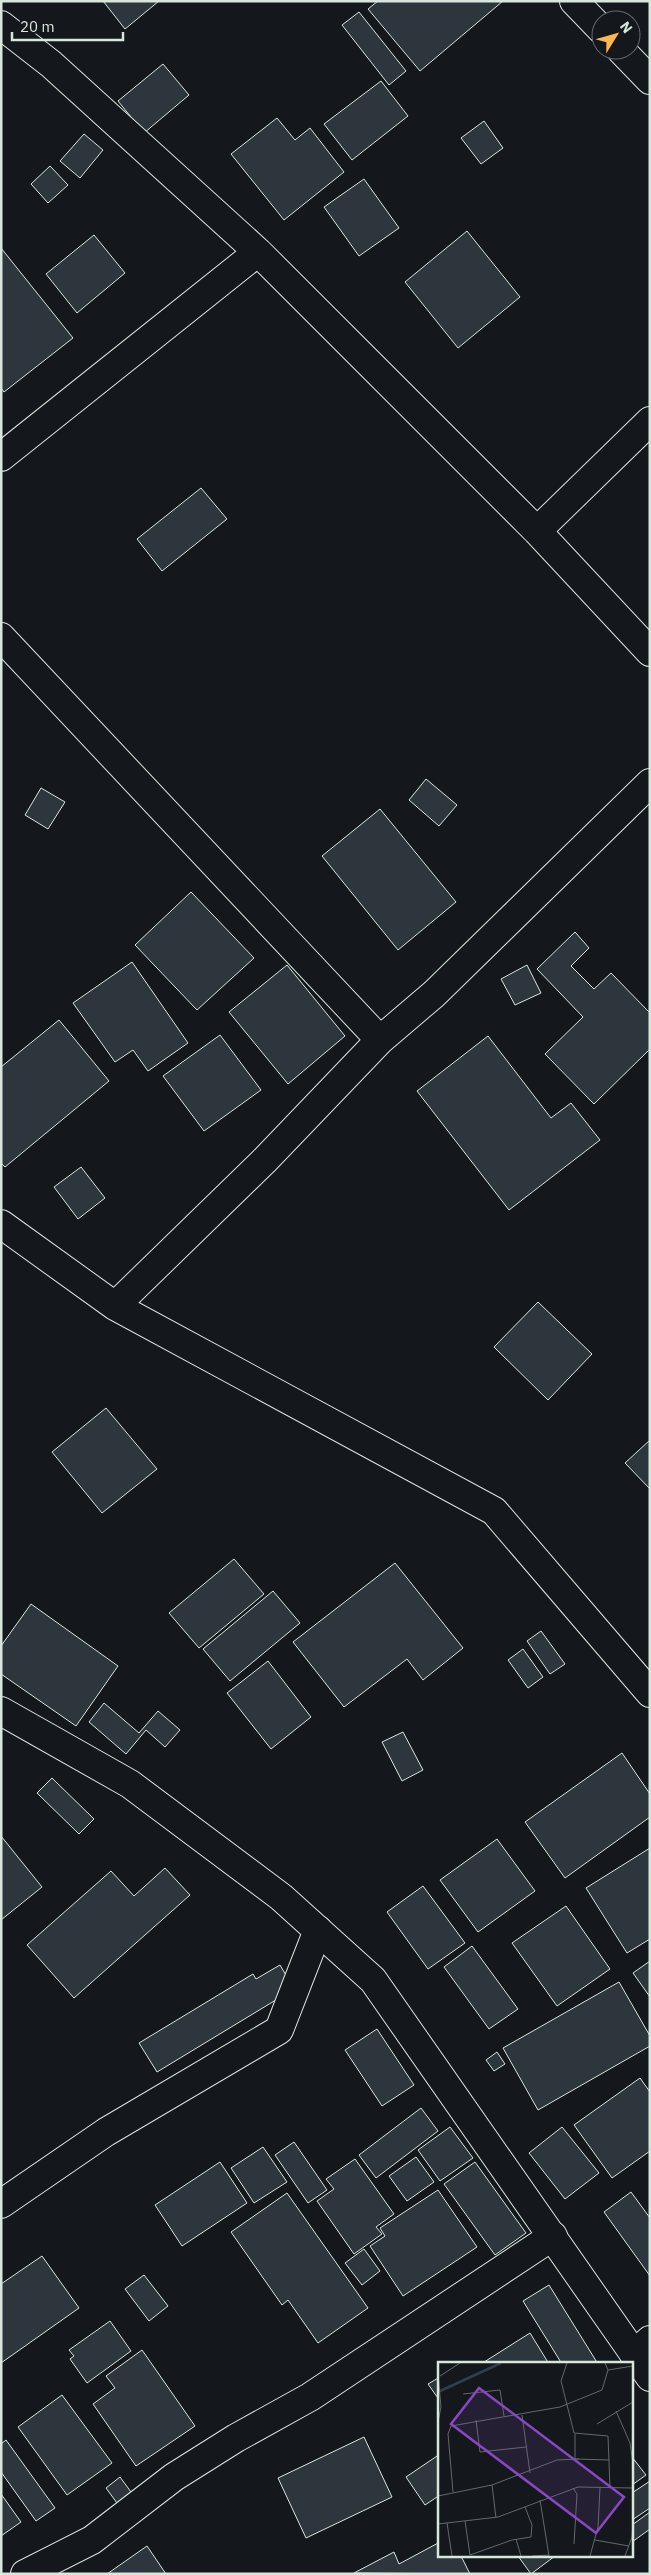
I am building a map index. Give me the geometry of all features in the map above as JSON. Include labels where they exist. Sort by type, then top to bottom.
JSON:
[{"type":"street","points":[[574,1],[591,19]]},
{"type":"street","points":[[1,25],[51,64],[258,252],[537,531],[650,652]]},
{"type":"street","points":[[631,60],[650,80]]},
{"type":"street","points":[[1,457],[258,252]]},
{"type":"street","points":[[537,531],[650,421]]},
{"type":"street","points":[[1,636],[380,1040]]},
{"type":"street","points":[[115,1306],[264,1161],[380,1040],[434,994],[650,783]]},
{"type":"street","points":[[1,1224],[115,1306],[494,1511],[650,1693]]},
{"type":"street","points":[[1,1711],[130,1784],[281,1897],[374,1980],[553,2236],[642,2347],[650,2377]]},
{"type":"street","points":[[1,2204],[106,2132],[279,2030],[318,1930]]},
{"type":"street","points":[[25,2574],[92,2540],[174,2477],[236,2438],[310,2397],[553,2236]]},
{"type":"building","points":[[103,1],[159,1],[125,29]]},
{"type":"building","points":[[378,1],[503,1],[420,71],[368,9]]},
{"type":"building","points":[[359,12],[406,71],[389,85],[342,25]]},
{"type":"building","points":[[163,64],[189,95],[144,133],[118,101]]},
{"type":"building","points":[[381,81],[408,116],[352,160],[324,124]]},
{"type":"building","points":[[277,118],[295,140],[310,128],[344,172],[284,220],[231,154]]},
{"type":"building","points":[[484,121],[503,148],[481,164],[461,138]]},
{"type":"building","points":[[84,134],[103,150],[80,178],[60,161]]},
{"type":"building","points":[[50,166],[68,185],[48,203],[31,184]]},
{"type":"building","points":[[364,179],[399,228],[359,256],[324,207]]},
{"type":"building","points":[[467,231],[520,297],[458,348],[405,282]]},
{"type":"building","points":[[94,235],[125,273],[77,313],[46,274]]},
{"type":"building","points":[[1,248],[73,338],[4,392],[1,388]]},
{"type":"building","points":[[201,488],[227,519],[162,571],[137,539]]},
{"type":"building","points":[[426,779],[457,805],[439,826],[409,800]]},
{"type":"building","points":[[41,788],[65,802],[48,829],[25,815]]},
{"type":"building","points":[[380,809],[456,902],[398,950],[322,856]]},
{"type":"building","points":[[191,892],[254,958],[197,1010],[135,945]]},
{"type":"building","points":[[575,932],[589,948],[571,966],[594,989],[611,973],[650,1013],[650,1049],[594,1104],[545,1054],[583,1017],[537,969]]},
{"type":"building","points":[[132,962],[188,1043],[148,1071],[133,1050],[115,1062],[73,1003]]},
{"type":"building","points":[[287,965],[345,1036],[288,1084],[229,1012]]},
{"type":"building","points":[[527,965],[541,993],[515,1005],[501,979]]},
{"type":"building","points":[[59,1020],[109,1081],[5,1167],[1,1163],[1,1067]]},
{"type":"building","points":[[220,1035],[261,1090],[204,1131],[163,1076]]},
{"type":"building","points":[[488,1036],[551,1118],[571,1103],[600,1140],[509,1210],[417,1091]]},
{"type":"building","points":[[81,1167],[105,1198],[78,1219],[54,1187]]},
{"type":"building","points":[[538,1302],[592,1354],[548,1400],[494,1347]]},
{"type":"building","points":[[106,1408],[157,1469],[102,1513],[52,1452]]},
{"type":"building","points":[[650,1440],[650,1489],[625,1463]]},
{"type":"building","points":[[234,1559],[264,1594],[199,1648],[169,1613]]},
{"type":"building","points":[[395,1563],[463,1648],[423,1680],[407,1659],[344,1707],[293,1642]]},
{"type":"building","points":[[273,1591],[300,1623],[230,1681],[203,1649]]},
{"type":"building","points":[[31,1604],[118,1666],[76,1726],[1,1674],[1,1646]]},
{"type":"building","points":[[541,1631],[565,1664],[550,1674],[527,1641]]},
{"type":"building","points":[[523,1649],[543,1677],[528,1688],[508,1660]]},
{"type":"building","points":[[268,1661],[311,1717],[271,1749],[227,1693]]},
{"type":"building","points":[[104,1703],[139,1733],[158,1711],[180,1730],[165,1747],[146,1730],[126,1754],[89,1722]]},
{"type":"building","points":[[403,1732],[423,1770],[402,1781],[382,1742]]},
{"type":"building","points":[[622,1753],[650,1794],[650,1817],[565,1878],[525,1822]]},
{"type":"building","points":[[52,1778],[94,1819],[79,1834],[37,1793]]},
{"type":"building","points":[[1,1836],[42,1887],[1,1920]]},
{"type":"building","points":[[497,1839],[535,1891],[478,1932],[440,1880]]},
{"type":"building","points":[[650,1848],[650,1939],[627,1953],[586,1888]]},
{"type":"building","points":[[165,1868],[190,1895],[74,1998],[27,1945],[111,1871],[134,1896]]},
{"type":"building","points":[[423,1886],[465,1943],[428,1969],[387,1912]]},
{"type":"building","points":[[566,1906],[610,1969],[557,2006],[512,1943]]},
{"type":"building","points":[[472,1946],[518,2009],[489,2029],[444,1967]]},
{"type":"building","points":[[650,1961],[650,1997],[633,1973]]},
{"type":"building","points":[[280,1965],[294,1989],[157,2072],[139,2043],[253,1974],[256,1979]]},
{"type":"building","points":[[619,1982],[650,2036],[650,2046],[538,2110],[503,2048]]},
{"type":"building","points":[[377,2029],[414,2085],[382,2106],[345,2050]]},
{"type":"building","points":[[497,2052],[505,2064],[494,2071],[486,2060]]},
{"type":"building","points":[[640,2078],[650,2092],[650,2151],[612,2178],[574,2125]]},
{"type":"building","points":[[421,2108],[438,2131],[376,2178],[359,2155]]},
{"type":"building","points":[[450,2127],[473,2158],[440,2181],[418,2150]]},
{"type":"building","points":[[562,2127],[599,2173],[565,2199],[529,2153]]},
{"type":"building","points":[[294,2142],[327,2190],[308,2203],[275,2155]]},
{"type":"building","points":[[263,2147],[287,2182],[254,2203],[231,2168]]},
{"type":"building","points":[[416,2157],[434,2182],[407,2201],[389,2176]]},
{"type":"building","points":[[355,2159],[394,2214],[376,2227],[382,2234],[354,2254],[317,2201],[334,2189],[326,2179]]},
{"type":"building","points":[[220,2162],[247,2203],[182,2246],[155,2205]]},
{"type":"building","points":[[475,2162],[526,2233],[495,2255],[444,2184]]},
{"type":"building","points":[[438,2190],[477,2247],[403,2296],[370,2246],[385,2236],[380,2228]]},
{"type":"building","points":[[631,2192],[650,2218],[650,2276],[604,2212]]},
{"type":"building","points":[[287,2193],[368,2308],[318,2343],[288,2300],[282,2305],[231,2232]]},
{"type":"building","points":[[364,2249],[380,2271],[362,2285],[345,2263]]},
{"type":"building","points":[[42,2256],[79,2308],[1,2363],[1,2284]]},
{"type":"building","points":[[144,2275],[168,2306],[149,2321],[125,2289]]},
{"type":"building","points":[[549,2285],[597,2362],[561,2362],[523,2301]]},
{"type":"building","points":[[110,2321],[131,2351],[87,2383],[70,2359],[74,2356],[69,2350]]},
{"type":"building","points":[[530,2333],[548,2362],[484,2362]]},
{"type":"building","points":[[142,2350],[195,2426],[136,2466],[93,2404],[115,2388],[106,2376]]},
{"type":"building","points":[[438,2378],[438,2398],[428,2384]]},
{"type":"building","points":[[62,2395],[112,2463],[67,2495],[18,2427]]},
{"type":"building","points":[[364,2437],[392,2497],[306,2538],[278,2478]]},
{"type":"building","points":[[6,2440],[55,2508],[36,2521],[1,2472],[1,2444]]},
{"type":"building","points":[[438,2455],[438,2496],[425,2505],[406,2477]]},
{"type":"building","points":[[634,2460],[646,2475],[634,2484]]},
{"type":"building","points":[[120,2477],[131,2492],[117,2503],[106,2488]]},
{"type":"building","points":[[650,2481],[650,2508],[634,2519],[634,2492]]},
{"type":"building","points":[[1,2494],[21,2522],[1,2536]]},
{"type":"building","points":[[650,2512],[650,2529],[634,2541],[634,2524]]},
{"type":"building","points":[[438,2543],[438,2558],[462,2558],[470,2574],[354,2573],[394,2552],[399,2564]]},
{"type":"building","points":[[147,2546],[166,2574],[107,2574]]},
{"type":"building","points":[[519,2558],[552,2558],[531,2574]]}]
